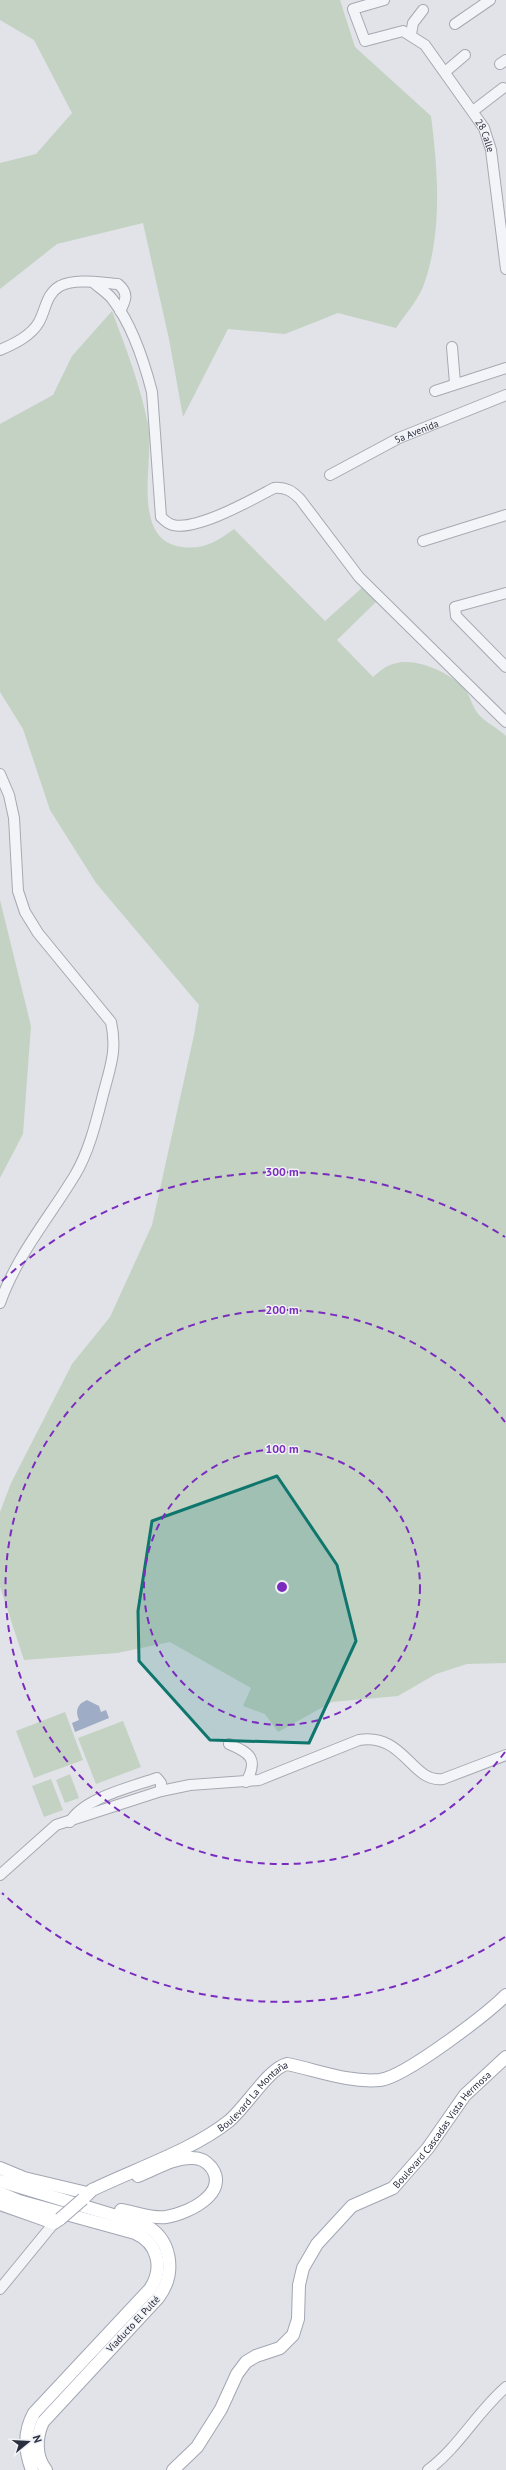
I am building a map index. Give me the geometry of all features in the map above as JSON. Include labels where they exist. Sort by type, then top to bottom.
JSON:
[{"type":"main road","name":"Boulevard La Montaña","points":[[85,2196],[188,2146],[228,2122],[246,2105],[272,2071],[280,2065],[287,2064],[363,2080],[393,2076],[486,2013],[506,1995]]},
{"type":"main road","name":"Boulevard Cascadas Vista Hermosa","points":[[173,2470],[197,2447],[221,2410],[237,2374],[246,2362],[256,2356],[280,2348],[293,2334],[298,2319],[299,2285],[303,2268],[317,2244],[352,2206],[393,2188],[428,2148],[465,2095],[506,2057]]},
{"type":"main road","points":[[0,2204],[56,2217],[85,2196],[180,2159],[191,2157],[202,2160],[214,2172],[215,2186],[210,2195],[200,2203],[177,2214],[161,2217],[112,2208],[102,2211]]},
{"type":"main road","points":[[0,2168],[24,2178],[85,2196]]},
{"type":"main road","name":"Viaducto El Pulté","points":[[0,2180],[143,2224],[154,2231],[167,2250],[169,2274],[166,2285],[158,2298],[43,2422],[38,2435],[38,2447],[40,2459],[46,2470]]},
{"type":"main road","points":[[0,2193],[56,2217]]},
{"type":"main road","name":"Viaducto El Pulté","points":[[32,2470],[26,2452],[26,2440],[34,2413],[150,2289],[158,2272],[156,2255],[144,2237],[124,2229],[56,2217]]},
{"type":"street","points":[[384,0],[353,9],[365,41],[407,33],[412,23],[423,10]]},
{"type":"street","points":[[455,24],[490,0]]},
{"type":"street","name":"28 Calle","points":[[407,33],[425,45],[484,128],[491,150],[506,269]]},
{"type":"street","points":[[445,72],[465,55]]},
{"type":"street","points":[[473,111],[503,88]]},
{"type":"street","points":[[0,350],[17,343],[39,322],[49,295],[60,286],[78,282],[118,284],[123,287],[127,298],[120,311]]},
{"type":"street","points":[[95,284],[113,299],[120,311],[147,373],[152,392],[160,517],[174,526],[186,525],[225,513],[274,488],[283,488],[291,491],[300,499],[359,577],[506,722]]},
{"type":"street","points":[[452,347],[455,383]]},
{"type":"street","points":[[435,391],[455,383],[506,368]]},
{"type":"street","name":"5a Avenida","points":[[330,475],[399,438],[506,395]]},
{"type":"street","points":[[423,541],[506,515]]},
{"type":"street","points":[[506,592],[455,607],[454,611],[456,616],[502,658],[506,668]]},
{"type":"street","points":[[0,774],[8,795],[14,818],[18,891],[25,912],[38,933],[111,1022],[115,1040],[114,1053],[95,1126],[76,1174],[20,1257],[0,1303]]},
{"type":"street","points":[[0,1875],[56,1825],[70,1822],[73,1815],[95,1800],[157,1778],[161,1783],[161,1791],[190,1785],[259,1780],[359,1740],[370,1739],[385,1742],[399,1750],[426,1777],[433,1780],[443,1779],[506,1755]]},
{"type":"street","points":[[229,1744],[246,1751],[252,1759],[253,1770],[246,1782]]},
{"type":"street","points":[[0,1865],[14,1861]]},
{"type":"street","points":[[0,2289],[56,2217]]},
{"type":"street","points":[[428,2470],[455,2447],[482,2412],[506,2387]]},
{"type":"highlighted area","points":[[277,1476],[337,1565],[356,1641],[309,1743],[210,1740],[139,1661],[138,1611],[152,1521]]},
{"type":"green space","points":[[0,0],[340,0],[355,47],[431,116],[437,180],[434,245],[423,287],[414,303],[396,328],[338,313],[285,334],[228,329],[183,417],[169,339],[143,223],[57,244],[0,289],[0,163],[36,154],[72,113],[34,40],[0,20]]},
{"type":"green space","points":[[112,311],[141,395],[148,424],[148,496],[150,514],[155,530],[166,541],[182,547],[190,548],[210,544],[234,529],[325,621],[364,586],[377,601],[337,640],[373,677],[387,666],[401,662],[411,662],[432,668],[451,677],[465,689],[475,710],[480,716],[506,736],[506,1663],[467,1664],[436,1674],[398,1696],[332,1702],[278,1732],[265,1714],[243,1706],[251,1688],[170,1642],[117,1653],[24,1660],[0,1587],[0,1512],[11,1483],[72,1364],[110,1317],[152,1225],[194,1035],[199,1005],[96,883],[50,810],[23,729],[0,692],[0,424],[53,395],[72,356]]},
{"type":"green space","points":[[0,900],[31,1026],[23,1134],[0,1178]]},
{"type":"green space","points":[[65,1712],[83,1760],[34,1778],[16,1731]]},
{"type":"green space","points":[[123,1721],[141,1767],[96,1784],[78,1738]]},
{"type":"green space","points":[[70,1774],[79,1798],[65,1803],[56,1780]]},
{"type":"green space","points":[[51,1779],[63,1810],[44,1817],[32,1786]]},
{"type":"water","points":[[87,1700],[99,1706],[101,1712],[106,1710],[109,1718],[75,1732],[72,1723],[79,1720],[77,1714],[78,1708]]}]
